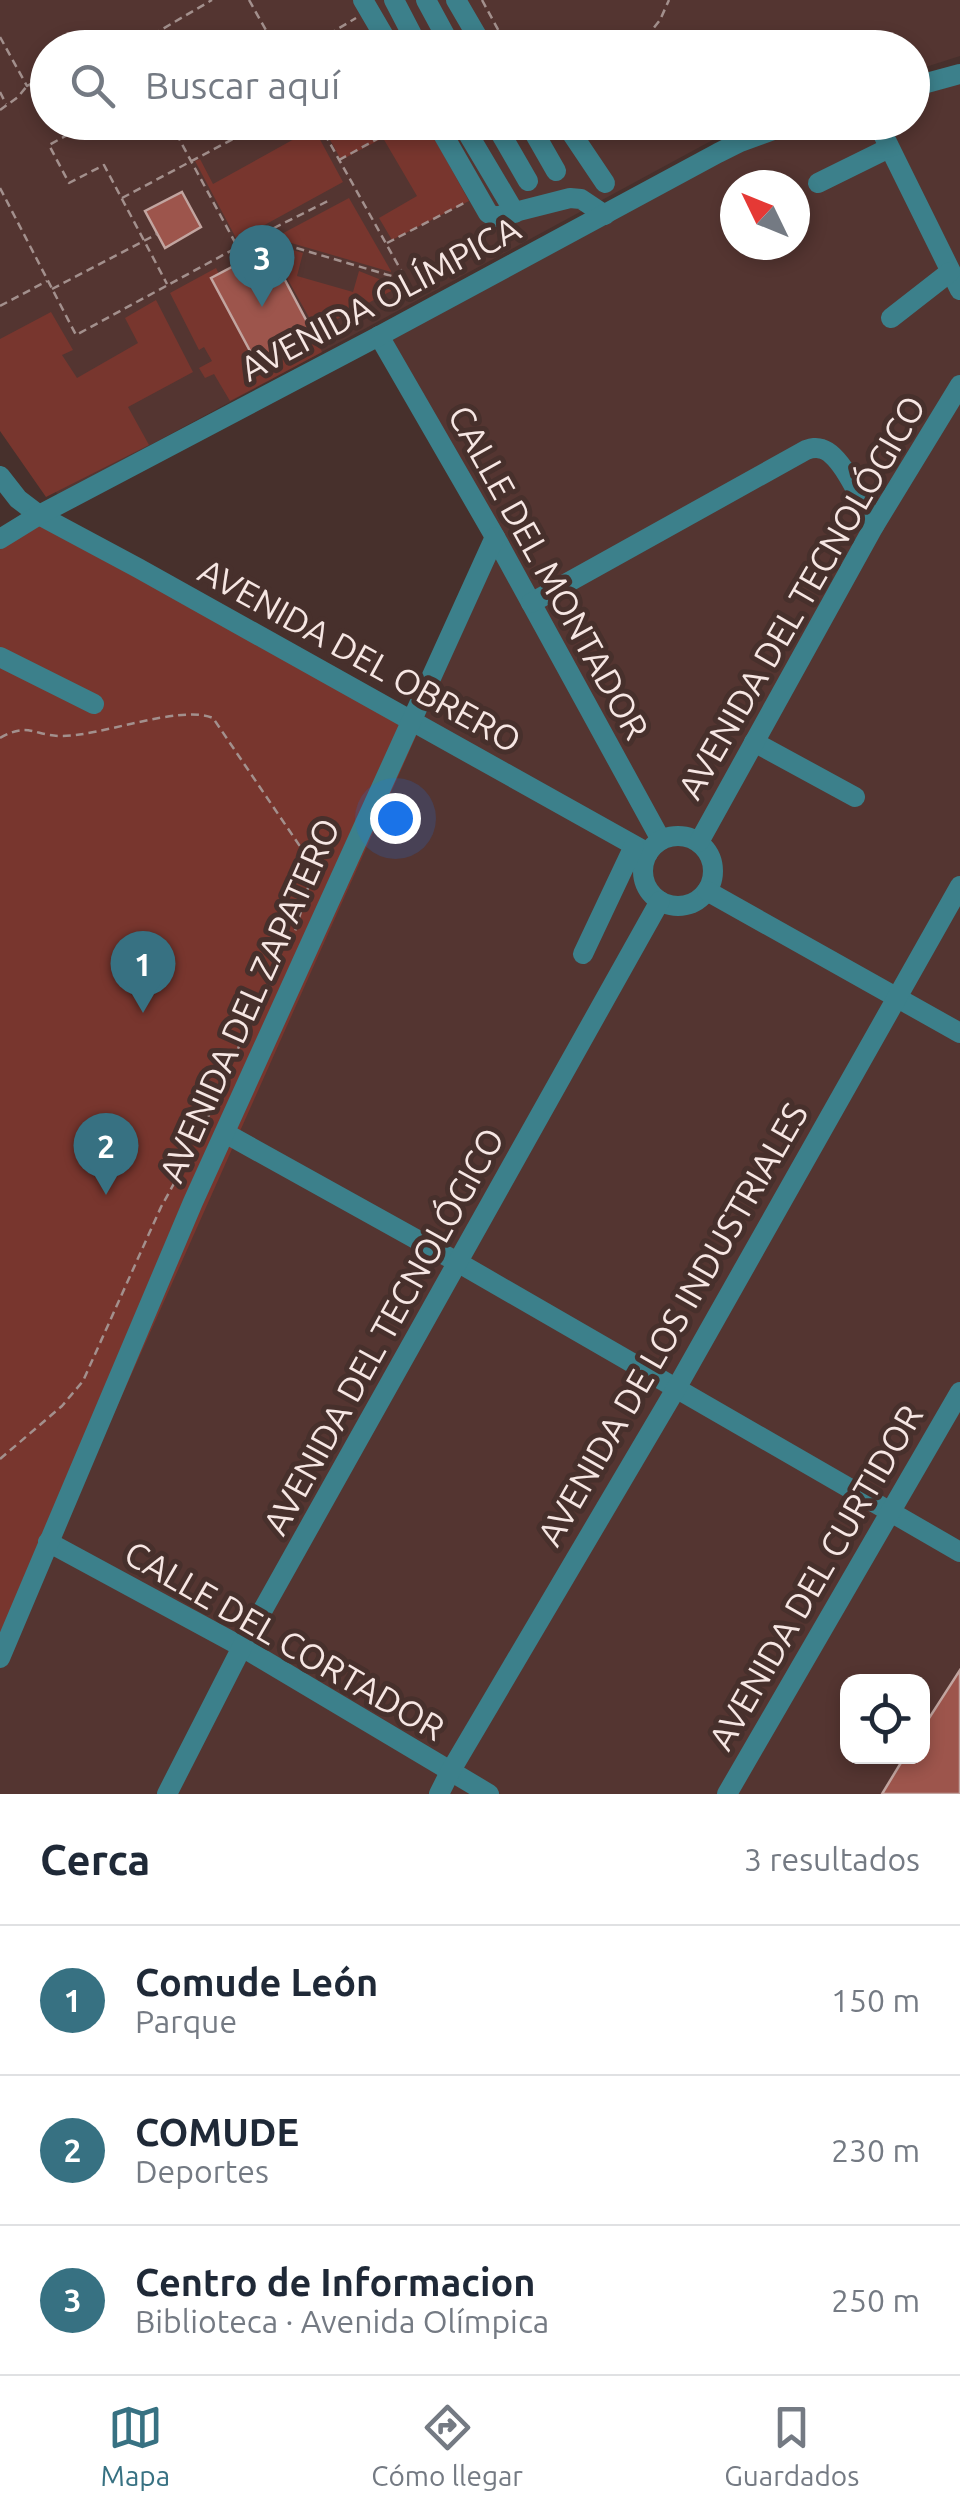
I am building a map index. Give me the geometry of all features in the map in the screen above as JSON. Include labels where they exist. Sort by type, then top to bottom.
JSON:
[{"type":"street","points":[[394,0],[410,30]]},
{"type":"street","points":[[426,0],[442,30]]},
{"type":"street","points":[[456,0],[474,30]]},
{"type":"street","points":[[365,6],[380,30]]},
{"type":"street","points":[[930,82],[960,74]]},
{"type":"street","points":[[446,140],[488,213],[495,217],[570,198],[581,199],[604,215]]},
{"type":"street","points":[[472,140],[515,213]]},
{"type":"street","points":[[504,140],[528,181]]},
{"type":"street","points":[[538,140],[556,171]]},
{"type":"street","points":[[576,140],[606,184]]},
{"type":"street","name":"AVENIDA OLÍMPICA","points":[[0,540],[747,140]]},
{"type":"street","points":[[885,140],[955,281],[891,318]]},
{"type":"street","points":[[818,182],[889,148]]},
{"type":"street","name":"CALLE DEL MONTADOR","points":[[379,336],[532,603],[648,846]]},
{"type":"street","name":"AVENIDA DEL TECNOLÓGICO","points":[[699,842],[874,526],[960,385]]},
{"type":"street","points":[[532,603],[806,450],[817,448],[833,455],[842,465],[874,526]]},
{"type":"street","name":"AVENIDA DEL OBRERO","points":[[0,476],[39,516],[648,846],[674,836],[687,836],[699,842]]},
{"type":"street","name":"AVENIDA DEL ZAPATERO","points":[[0,1658],[193,1202],[495,537]]},
{"type":"street","points":[[0,656],[94,704]]},
{"type":"street","points":[[754,742],[855,797]]},
{"type":"street","points":[[648,846],[644,864],[646,885],[660,902],[680,906],[707,891],[714,870],[699,842]]},
{"type":"street","points":[[583,954],[648,846]]},
{"type":"street","name":"AVENIDA DE LOS INDUSTRIALES","points":[[439,1794],[676,1387],[960,886]]},
{"type":"street","points":[[707,891],[960,1034]]},
{"type":"street","name":"AVENIDA DEL TECNOLÓGICO","points":[[167,1794],[242,1647],[660,902]]},
{"type":"street","points":[[225,1133],[960,1552]]},
{"type":"street","name":"AVENIDA DEL CURTIDOR","points":[[727,1794],[960,1392]]},
{"type":"street","name":"CALLE DEL CORTADOR","points":[[48,1542],[242,1647],[490,1794]]},
{"type":"path","points":[[161,30],[212,0]]},
{"type":"path","points":[[249,0],[265,30]]},
{"type":"path","points":[[482,0],[498,30]]},
{"type":"path","points":[[652,30],[669,0]]},
{"type":"path","points":[[331,30],[365,6]]},
{"type":"path","points":[[0,37],[27,86]]},
{"type":"path","points":[[0,110],[30,84]]},
{"type":"path","points":[[0,92],[7,105]]},
{"type":"path","points":[[56,140],[48,144],[69,184],[104,164],[168,285]]},
{"type":"path","points":[[179,140],[238,247]]},
{"type":"path","points":[[122,198],[229,140]]},
{"type":"path","points":[[328,140],[412,290]]},
{"type":"path","points":[[339,160],[375,140]]},
{"type":"path","points":[[0,188],[76,335],[330,200]]},
{"type":"path","points":[[386,243],[469,201]]},
{"type":"path","points":[[52,289],[156,234]]},
{"type":"path","points":[[258,236],[407,280]]},
{"type":"path","points":[[0,306],[48,280]]},
{"type":"path","points":[[0,738],[15,729],[61,736],[173,717],[203,714],[213,718],[312,864],[293,938]]},
{"type":"path","points":[[0,1459],[62,1406],[84,1381],[161,1207],[197,1142],[244,1035],[257,1012],[268,1005]]},
{"type":"shaded area","points":[[0,0],[960,0],[960,56],[930,66],[930,30],[30,30],[30,140],[713,140],[58,495],[0,415]]},
{"type":"shaded area","points":[[960,82],[960,1794],[0,1794],[0,1663],[423,721],[498,533],[389,337],[749,140],[930,140],[930,90]]},
{"type":"shaded area","points":[[292,140],[320,140],[343,182],[237,240],[195,161],[200,159],[213,184]]},
{"type":"shaded area","points":[[330,140],[379,140],[341,160]]},
{"type":"shaded area","points":[[384,140],[435,140],[469,201],[392,240],[379,218],[417,196]]},
{"type":"shaded area","points":[[349,198],[391,271],[391,272],[274,238]]},
{"type":"shaded area","points":[[267,242],[303,253],[297,276],[353,292],[359,271],[399,287],[316,330]]},
{"type":"shaded area","points":[[216,268],[219,274],[211,279],[257,364],[314,335],[322,352],[230,401],[214,374],[205,378],[199,368],[212,361],[204,347],[199,350],[170,293]]},
{"type":"shaded area","points":[[156,300],[193,372],[128,407],[149,445],[46,497],[0,431],[0,339],[51,312],[73,350],[62,355],[77,378],[138,343],[125,318]]},
{"type":"shaded area","points":[[40,525],[423,721],[0,1669],[0,548]]},
{"type":"building","points":[[182,192],[201,227],[165,248],[145,211]]},
{"type":"building","points":[[268,248],[314,335],[257,364],[211,278]]},
{"type":"building","points":[[960,1670],[960,1794],[882,1794],[900,1764],[930,1764],[930,1717]]},
{"type":"place","name":"Centro de Informacion","points":[[262,307]]},
{"type":"place","name":"Comude León","points":[[143,1013]]},
{"type":"place","name":"COMUDE","points":[[106,1195]]}]
